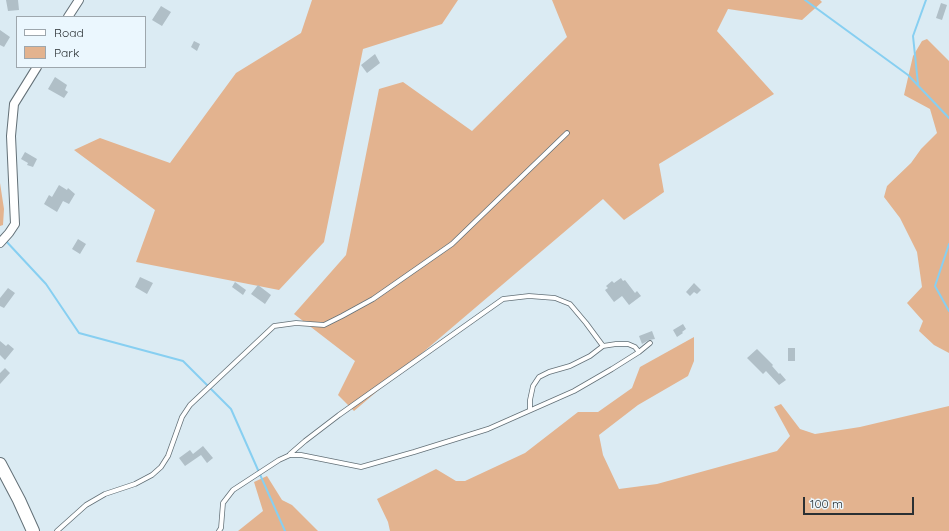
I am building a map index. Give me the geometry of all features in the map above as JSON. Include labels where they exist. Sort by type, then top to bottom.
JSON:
[{"type":"main road","points":[[0,464],[19,500],[32,531]]},
{"type":"street","points":[[69,16],[79,0]]},
{"type":"street","points":[[0,243],[15,224],[12,136],[14,104],[36,68]]},
{"type":"lane","points":[[57,531],[86,505],[105,494],[135,484],[152,475],[161,467],[168,456],[182,417],[190,405],[274,326],[296,323],[324,325],[373,299],[452,244],[567,133]]},
{"type":"lane","points":[[220,531],[223,503],[233,490],[279,460],[290,455],[305,441],[340,415],[502,299],[529,296],[555,298],[570,304],[603,346]]},
{"type":"lane","points":[[290,455],[301,455],[361,467],[488,429],[574,391],[639,352],[650,343]]},
{"type":"lane","points":[[530,410],[530,400],[533,386],[539,377],[570,366],[590,356],[603,346],[628,344],[635,347],[639,352]]},
{"type":"green space","points":[[312,0],[458,0],[442,24],[363,49],[324,242],[279,290],[136,262],[155,210],[74,150],[100,138],[170,163],[236,73],[301,33]]},
{"type":"green space","points":[[552,0],[820,0],[822,2],[802,20],[728,9],[717,31],[774,94],[659,164],[664,192],[624,220],[603,199],[354,411],[338,395],[355,361],[294,314],[346,255],[379,89],[403,82],[472,131],[567,37]]},
{"type":"green space","points":[[927,39],[949,61],[949,353],[934,345],[919,331],[923,321],[907,303],[922,287],[917,252],[900,218],[884,197],[887,186],[911,163],[921,149],[937,133],[930,109],[904,95],[913,56],[922,41]]},
{"type":"green space","points":[[0,183],[4,209],[3,225],[0,226]]},
{"type":"green space","points":[[694,337],[694,361],[688,376],[638,405],[599,435],[603,455],[619,489],[657,484],[777,451],[790,436],[774,407],[781,404],[800,429],[815,434],[860,427],[949,406],[949,531],[390,531],[388,522],[377,499],[436,469],[456,481],[465,481],[525,453],[578,412],[598,412],[632,388],[640,367]]},
{"type":"green space","points":[[267,476],[282,500],[292,505],[318,531],[238,531],[263,511],[254,482]]},
{"type":"building","points":[[6,0],[18,0],[19,10],[8,11]]},
{"type":"building","points":[[941,3],[947,5],[942,20],[936,18]]},
{"type":"building","points":[[161,6],[171,12],[162,26],[152,20]]},
{"type":"building","points":[[0,30],[10,37],[4,47],[0,45]]},
{"type":"building","points":[[194,41],[200,44],[197,51],[191,47]]},
{"type":"building","points":[[375,54],[380,63],[367,73],[361,65]]},
{"type":"building","points":[[55,77],[67,85],[65,90],[68,92],[64,98],[48,89]]},
{"type":"building","points":[[25,152],[37,159],[33,167],[27,165],[28,163],[21,159]]},
{"type":"building","points":[[59,185],[67,190],[68,188],[75,194],[69,204],[63,201],[57,212],[44,204],[49,195],[52,197]]},
{"type":"building","points":[[78,239],[86,244],[80,254],[72,249]]},
{"type":"building","points":[[140,277],[153,283],[147,294],[135,287]]},
{"type":"building","points":[[621,278],[623,281],[625,280],[635,293],[637,291],[641,296],[629,305],[622,296],[614,302],[605,290],[608,288],[606,286],[612,281],[614,283]]},
{"type":"building","points":[[235,282],[246,290],[243,295],[232,287]]},
{"type":"building","points":[[694,283],[701,290],[697,294],[694,292],[690,296],[686,292]]},
{"type":"building","points":[[258,285],[271,295],[265,304],[251,294]]},
{"type":"building","points":[[8,288],[15,293],[4,308],[0,306],[0,298]]},
{"type":"building","points":[[683,324],[686,329],[677,337],[673,330]]},
{"type":"building","points":[[652,331],[655,339],[649,340],[642,344],[639,336]]},
{"type":"building","points":[[0,341],[6,346],[8,344],[14,349],[5,360],[0,355]]},
{"type":"building","points":[[788,348],[795,348],[795,361],[788,361]]},
{"type":"building","points":[[757,349],[786,380],[779,385],[766,371],[763,374],[747,358]]},
{"type":"building","points":[[5,368],[10,373],[0,384],[0,373]]},
{"type":"building","points":[[203,446],[213,458],[207,463],[201,455],[185,466],[179,458],[190,450],[193,454]]},
{"type":"waterway","points":[[805,0],[908,75],[949,118]]},
{"type":"waterway","points":[[918,84],[913,36],[926,0]]},
{"type":"waterway","points":[[5,240],[46,284],[79,333],[183,361],[231,409],[285,531]]},
{"type":"waterway","points":[[949,244],[935,286],[949,311]]}]
